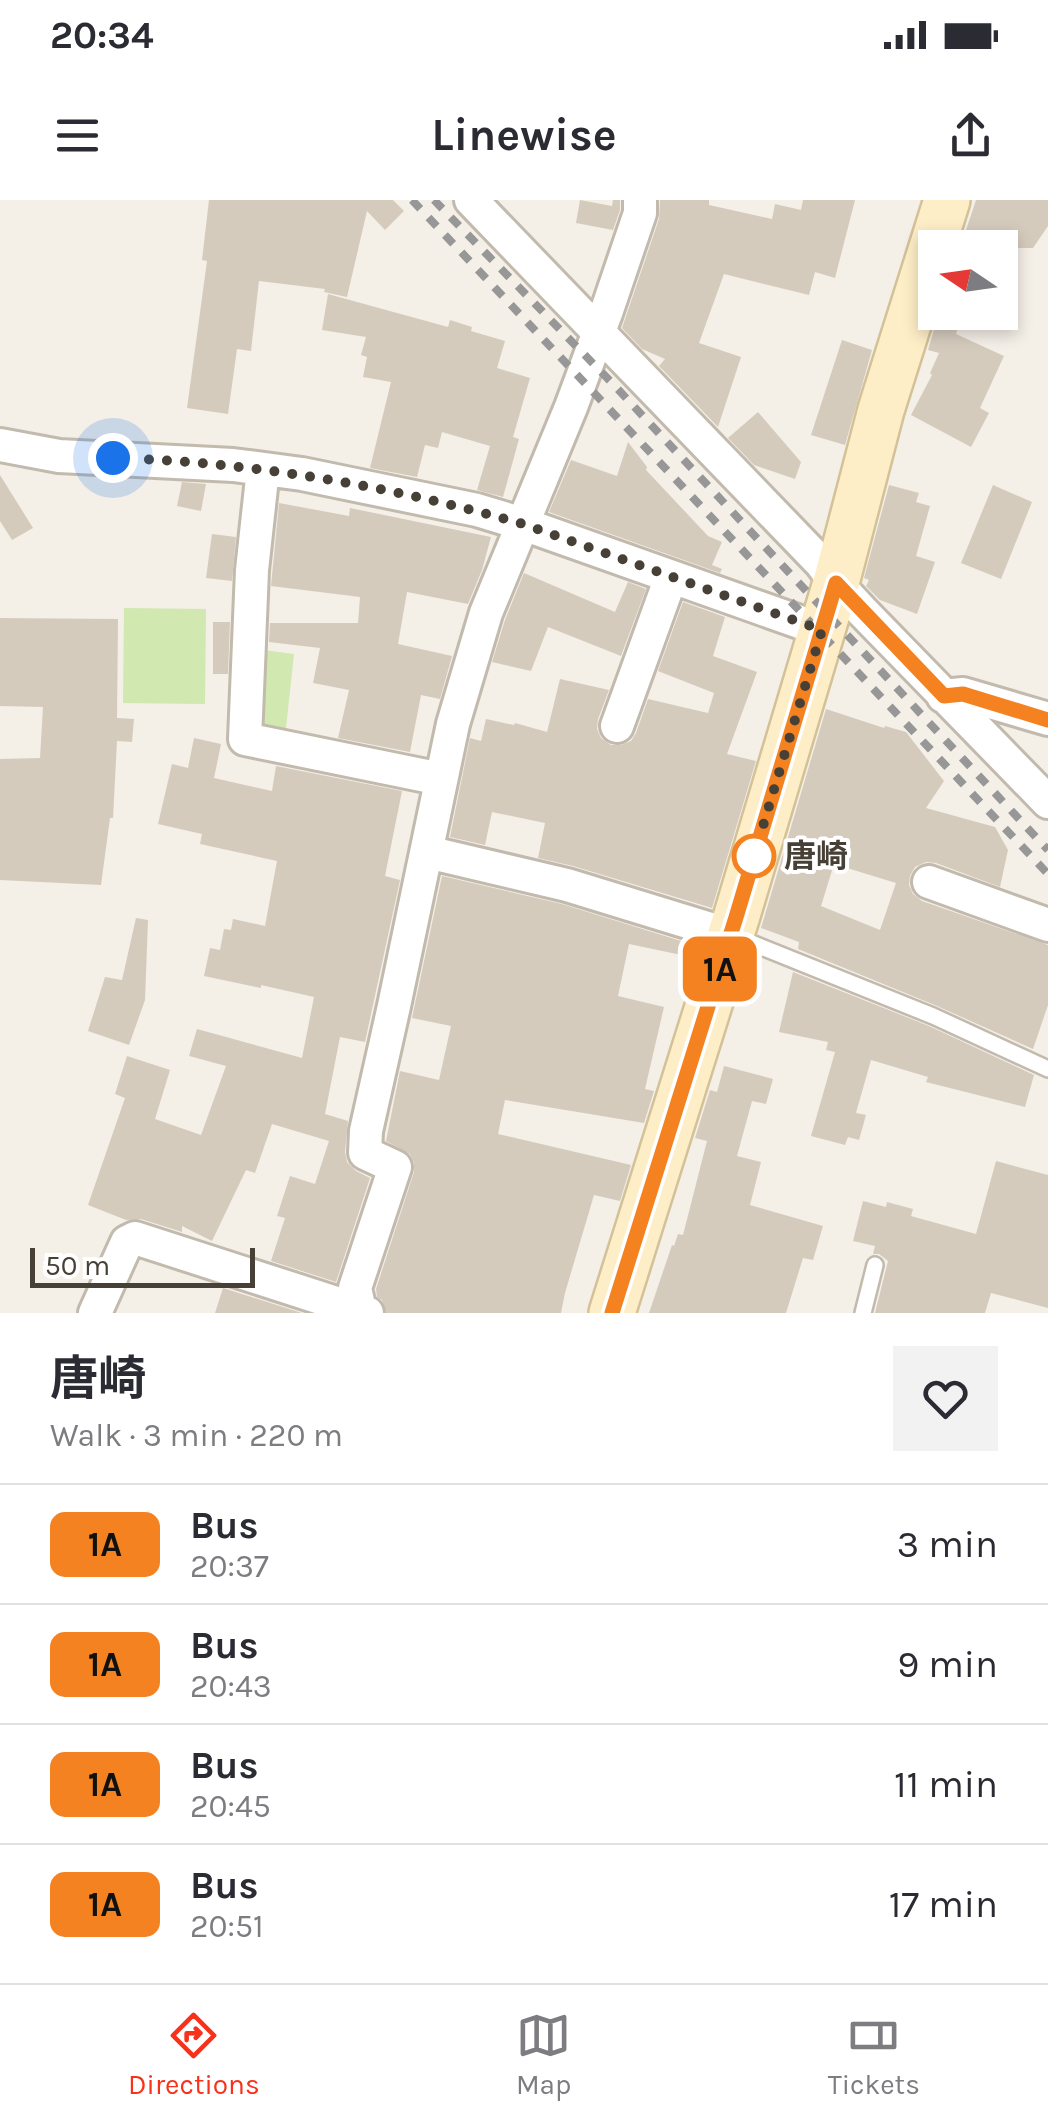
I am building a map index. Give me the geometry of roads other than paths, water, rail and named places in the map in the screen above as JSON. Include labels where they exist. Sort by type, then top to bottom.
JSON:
[{"type":"street","points":[[470,200],[822,562],[836,583],[1048,802]]},
{"type":"street","points":[[364,1312],[355,1288],[394,1167],[365,1153],[366,1131],[453,724],[486,613],[572,408],[640,213],[640,200]]},
{"type":"street","points":[[612,1313],[822,630],[881,410],[947,200]]},
{"type":"street","points":[[0,445],[59,456],[302,474],[477,510],[822,630]]},
{"type":"street","points":[[262,469],[252,570],[245,738],[441,779]]},
{"type":"street","points":[[617,726],[671,577]]},
{"type":"street","points":[[944,696],[963,694],[1048,720]]},
{"type":"street","points":[[426,852],[567,885],[730,934]]},
{"type":"street","points":[[929,882],[1048,925]]},
{"type":"street","points":[[95,1313],[127,1242],[135,1238],[364,1312]]},
{"type":"lane","points":[[730,934],[933,1016],[1048,1069]]},
{"type":"lane","points":[[863,1313],[875,1266]]},
{"type":"railway","points":[[412,200],[1048,874]]},
{"type":"railway","points":[[434,200],[613,384],[1048,850]]},
{"type":"place","name":"唐崎","points":[[754,856]]}]
